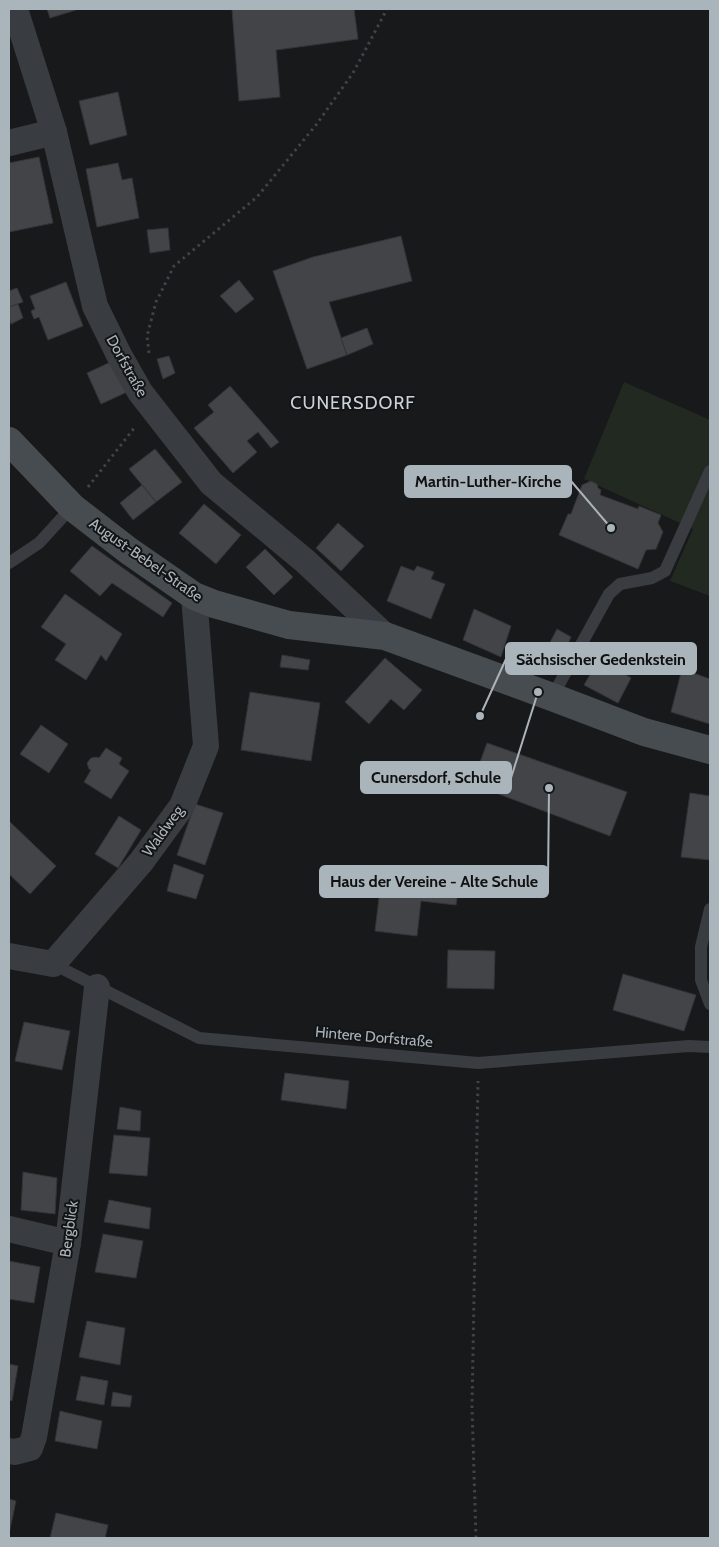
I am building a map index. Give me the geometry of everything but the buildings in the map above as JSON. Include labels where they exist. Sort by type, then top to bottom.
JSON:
[{"type":"main road","name":"August-Bebel-Straße","points":[[9,441],[72,507],[129,551],[194,596],[214,604],[289,625],[385,636],[644,732],[710,750]]},
{"type":"street","name":"Dorfstraße","points":[[15,9],[54,132],[95,306],[119,355],[145,399],[211,483],[305,561],[385,636]]},
{"type":"street","points":[[9,143],[54,132]]},
{"type":"street","name":"Waldweg","points":[[52,964],[141,862],[182,806],[206,746],[194,596]]},
{"type":"street","points":[[9,956],[52,964]]},
{"type":"street","name":"Bergblick","points":[[9,1451],[15,1452],[30,1448],[34,1437],[68,1243],[97,987]]},
{"type":"street","points":[[9,1230],[68,1243]]},
{"type":"lane","points":[[552,697],[609,594],[620,584],[652,578],[665,571],[710,471]]},
{"type":"lane","points":[[9,563],[40,543],[72,507]]},
{"type":"lane","points":[[710,909],[701,947],[701,980],[710,1004]]},
{"type":"lane","name":"Hintere Dorfstraße","points":[[52,964],[199,1038],[478,1063],[671,1047],[710,1047]]},
{"type":"path","points":[[72,507],[145,399],[150,359],[147,336],[156,302],[174,266],[257,198],[316,125],[353,73],[387,9]]},
{"type":"path","points":[[476,1538],[472,1407],[478,1063]]},
{"type":"shaded area","points":[[624,382],[710,420],[710,596],[670,581],[693,529],[584,479]]},
{"type":"place","name":"Martin-Luther-Kirche","points":[[611,528]]},
{"type":"place","name":"Cunersdorf, Schule","points":[[538,692]]},
{"type":"place","name":"Sächsischer Gedenkstein","points":[[480,716]]},
{"type":"place","name":"Haus der Vereine - Alte Schule","points":[[549,788]]},
{"type":"district","name":"CUNERSDORF","points":[[353,403]]}]
